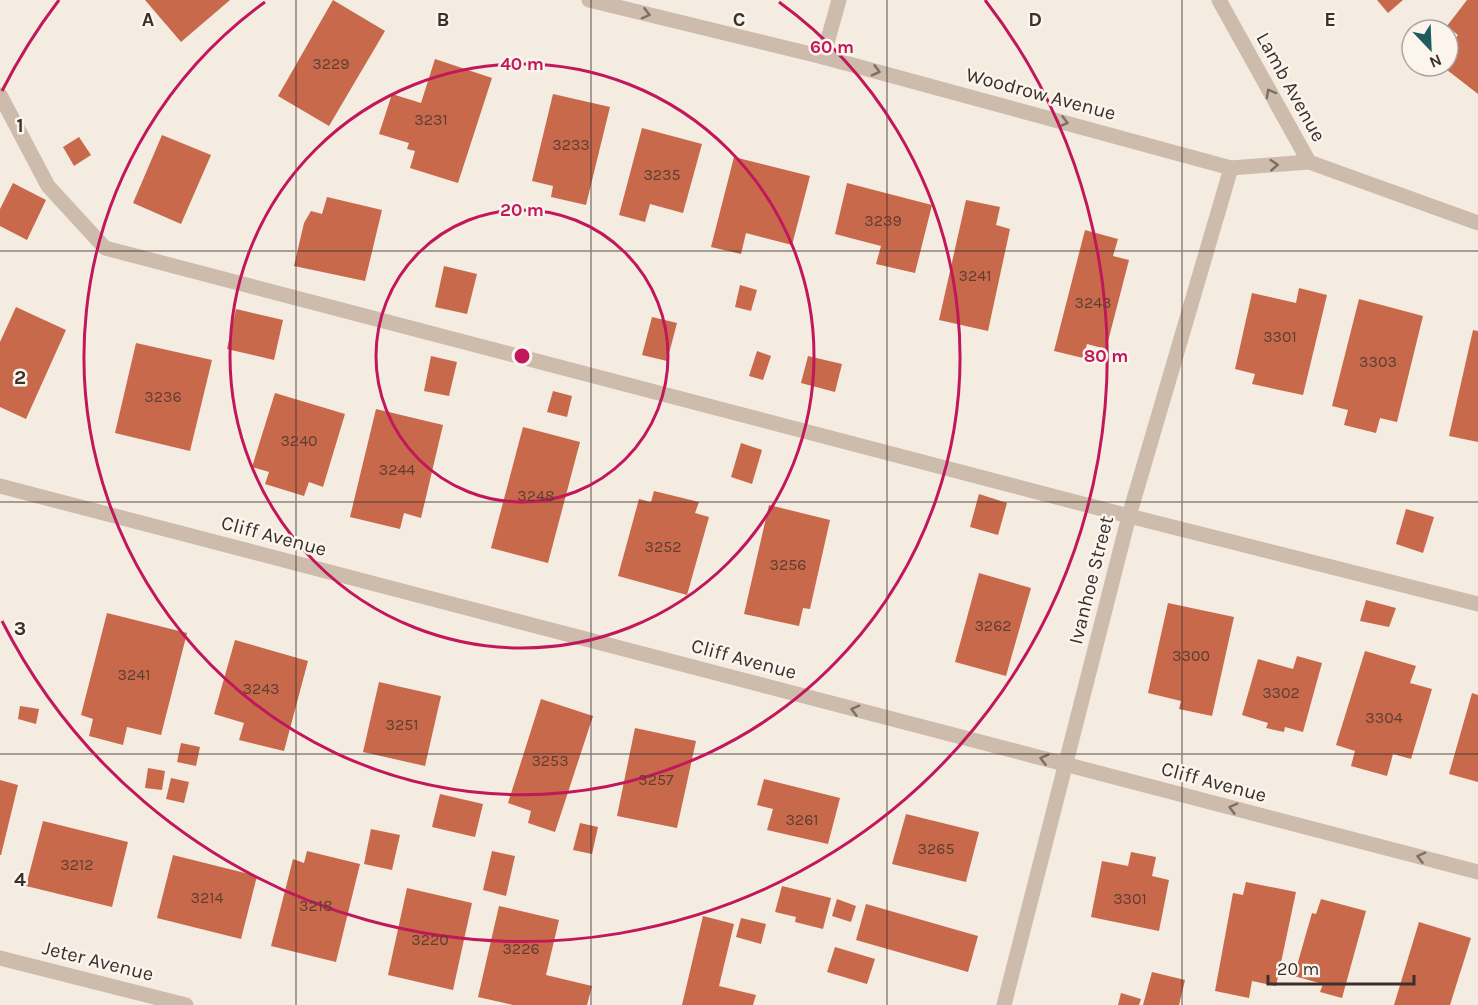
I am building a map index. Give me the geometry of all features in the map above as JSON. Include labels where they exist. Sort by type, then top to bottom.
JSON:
[{"type":"street","name":"Woodrow Avenue","points":[[589,0],[823,57],[1232,168],[1309,162],[1478,223]]},
{"type":"street","points":[[823,57],[839,0]]},
{"type":"street","name":"Lamb Avenue","points":[[1219,0],[1309,162]]},
{"type":"street","points":[[0,95],[48,186],[105,248],[1129,516],[1478,604]]},
{"type":"street","name":"Ivanhoe Street","points":[[1005,1005],[1129,516],[1232,168]]},
{"type":"street","name":"Cliff Avenue","points":[[0,486],[1478,872]]},
{"type":"street","name":"Jeter Avenue","points":[[0,958],[186,1005]]},
{"type":"building","points":[[145,0],[230,0],[181,42]]},
{"type":"building","points":[[333,0],[385,31],[329,126],[278,96]]},
{"type":"building","points":[[1377,0],[1403,0],[1388,13]]},
{"type":"building","points":[[1467,0],[1478,0],[1478,94],[1457,78],[1460,78],[1460,18],[1453,18]]},
{"type":"building","points":[[435,59],[492,78],[458,183],[410,168],[415,151],[407,149],[409,143],[379,134],[392,94],[421,103]]},
{"type":"building","points":[[553,94],[610,107],[586,205],[551,197],[553,186],[532,181]]},
{"type":"building","points":[[642,128],[702,144],[683,213],[650,204],[645,222],[619,215]]},
{"type":"building","points":[[162,135],[211,155],[181,224],[133,203]]},
{"type":"building","points":[[79,137],[91,155],[74,166],[63,147]]},
{"type":"building","points":[[734,157],[810,176],[792,245],[746,233],[741,254],[711,247]]},
{"type":"building","points":[[13,183],[46,200],[27,240],[0,226],[0,209]]},
{"type":"building","points":[[847,183],[932,205],[915,273],[876,264],[881,246],[835,234]]},
{"type":"building","points":[[327,197],[382,210],[365,281],[294,266],[304,223],[311,211],[322,214]]},
{"type":"building","points":[[966,200],[1000,207],[996,225],[1010,229],[988,331],[939,320]]},
{"type":"building","points":[[1085,230],[1118,239],[1113,256],[1129,260],[1106,349],[1087,344],[1083,358],[1054,351]]},
{"type":"building","points":[[444,266],[477,274],[467,314],[435,307]]},
{"type":"building","points":[[740,285],[757,290],[751,311],[735,307]]},
{"type":"building","points":[[1299,288],[1327,295],[1303,395],[1252,384],[1255,374],[1235,369],[1252,293],[1296,303]]},
{"type":"building","points":[[1359,299],[1423,316],[1397,422],[1380,418],[1376,433],[1344,425],[1348,410],[1332,406]]},
{"type":"building","points":[[16,307],[66,330],[26,419],[0,407],[0,342]]},
{"type":"building","points":[[236,309],[283,320],[274,360],[227,349]]},
{"type":"building","points":[[652,317],[677,323],[667,361],[642,355]]},
{"type":"building","points":[[1473,330],[1478,331],[1478,442],[1449,436]]},
{"type":"building","points":[[136,343],[212,360],[190,451],[115,433]]},
{"type":"building","points":[[757,351],[771,356],[763,380],[749,376]]},
{"type":"building","points":[[431,356],[457,362],[449,396],[424,391]]},
{"type":"building","points":[[808,356],[842,364],[835,392],[801,383]]},
{"type":"building","points":[[553,391],[572,396],[567,417],[547,412]]},
{"type":"building","points":[[275,393],[345,414],[323,487],[309,482],[304,496],[265,484],[269,472],[252,467]]},
{"type":"building","points":[[376,409],[443,425],[421,518],[404,513],[400,529],[350,517]]},
{"type":"building","points":[[523,427],[580,442],[548,563],[491,548]]},
{"type":"building","points":[[741,443],[762,450],[752,484],[731,477]]},
{"type":"building","points":[[654,491],[699,502],[695,513],[709,517],[687,595],[618,576],[639,499],[651,502]]},
{"type":"building","points":[[979,494],[1007,503],[998,535],[970,527]]},
{"type":"building","points":[[769,505],[830,520],[810,609],[803,608],[799,626],[744,614]]},
{"type":"building","points":[[1406,509],[1434,517],[1423,553],[1396,544]]},
{"type":"building","points":[[979,573],[1031,588],[1006,676],[955,662]]},
{"type":"building","points":[[1366,600],[1396,608],[1389,627],[1360,621]]},
{"type":"building","points":[[1168,603],[1234,617],[1212,716],[1179,709],[1181,701],[1148,693]]},
{"type":"building","points":[[107,613],[187,633],[161,735],[127,727],[123,745],[89,736],[93,719],[81,715]]},
{"type":"building","points":[[235,640],[308,661],[284,751],[239,740],[244,723],[214,714]]},
{"type":"building","points":[[1365,651],[1416,666],[1410,683],[1432,689],[1411,759],[1393,754],[1387,776],[1351,766],[1355,751],[1336,745]]},
{"type":"building","points":[[1297,656],[1322,663],[1303,732],[1285,727],[1284,732],[1266,728],[1268,723],[1242,715],[1258,659],[1293,669]]},
{"type":"building","points":[[379,682],[441,696],[425,766],[363,752]]},
{"type":"building","points":[[1472,693],[1478,695],[1478,782],[1449,774]]},
{"type":"building","points":[[541,699],[593,716],[555,832],[528,823],[531,811],[508,803]]},
{"type":"building","points":[[20,706],[39,709],[36,724],[18,719]]},
{"type":"building","points":[[635,728],[696,741],[677,828],[617,816]]},
{"type":"building","points":[[181,743],[200,747],[196,766],[177,762]]},
{"type":"building","points":[[148,768],[165,771],[162,790],[145,788]]},
{"type":"building","points":[[171,778],[189,782],[184,803],[166,799]]},
{"type":"building","points":[[764,779],[840,798],[828,844],[767,830],[773,809],[757,805]]},
{"type":"building","points":[[0,780],[18,785],[1,855],[0,855]]},
{"type":"building","points":[[440,794],[483,804],[475,837],[432,827]]},
{"type":"building","points":[[906,814],[979,832],[966,882],[892,864]]},
{"type":"building","points":[[43,821],[128,842],[112,907],[26,886]]},
{"type":"building","points":[[580,823],[598,827],[592,854],[573,850]]},
{"type":"building","points":[[371,829],[400,835],[392,870],[364,864]]},
{"type":"building","points":[[307,851],[360,864],[336,962],[271,946],[293,859],[304,863]]},
{"type":"building","points":[[492,851],[515,856],[506,896],[483,890]]},
{"type":"building","points":[[1131,852],[1156,857],[1152,876],[1169,880],[1159,931],[1091,917],[1102,861],[1128,866]]},
{"type":"building","points":[[173,855],[257,876],[241,939],[157,918]]},
{"type":"building","points":[[1246,882],[1296,892],[1276,986],[1252,981],[1249,998],[1215,991],[1233,893],[1243,895]]},
{"type":"building","points":[[782,886],[831,898],[823,929],[795,922],[796,917],[775,912]]},
{"type":"building","points":[[407,888],[472,903],[453,990],[388,975]]},
{"type":"building","points":[[837,899],[856,906],[851,922],[832,916]]},
{"type":"building","points":[[1321,899],[1366,911],[1342,998],[1320,992],[1323,984],[1294,976],[1312,913],[1316,914]]},
{"type":"building","points":[[866,904],[978,936],[968,972],[856,940]]},
{"type":"building","points":[[499,906],[559,920],[546,975],[592,986],[587,1005],[513,1005],[478,997]]},
{"type":"building","points":[[703,916],[734,924],[719,986],[756,995],[753,1005],[682,1005]]},
{"type":"building","points":[[741,918],[766,924],[761,944],[736,937]]},
{"type":"building","points":[[1419,922],[1471,938],[1450,1005],[1394,1005]]},
{"type":"building","points":[[835,947],[875,959],[867,984],[827,972]]},
{"type":"building","points":[[1152,972],[1185,980],[1179,1005],[1143,1005]]},
{"type":"building","points":[[1121,993],[1141,999],[1139,1005],[1118,1005]]}]
